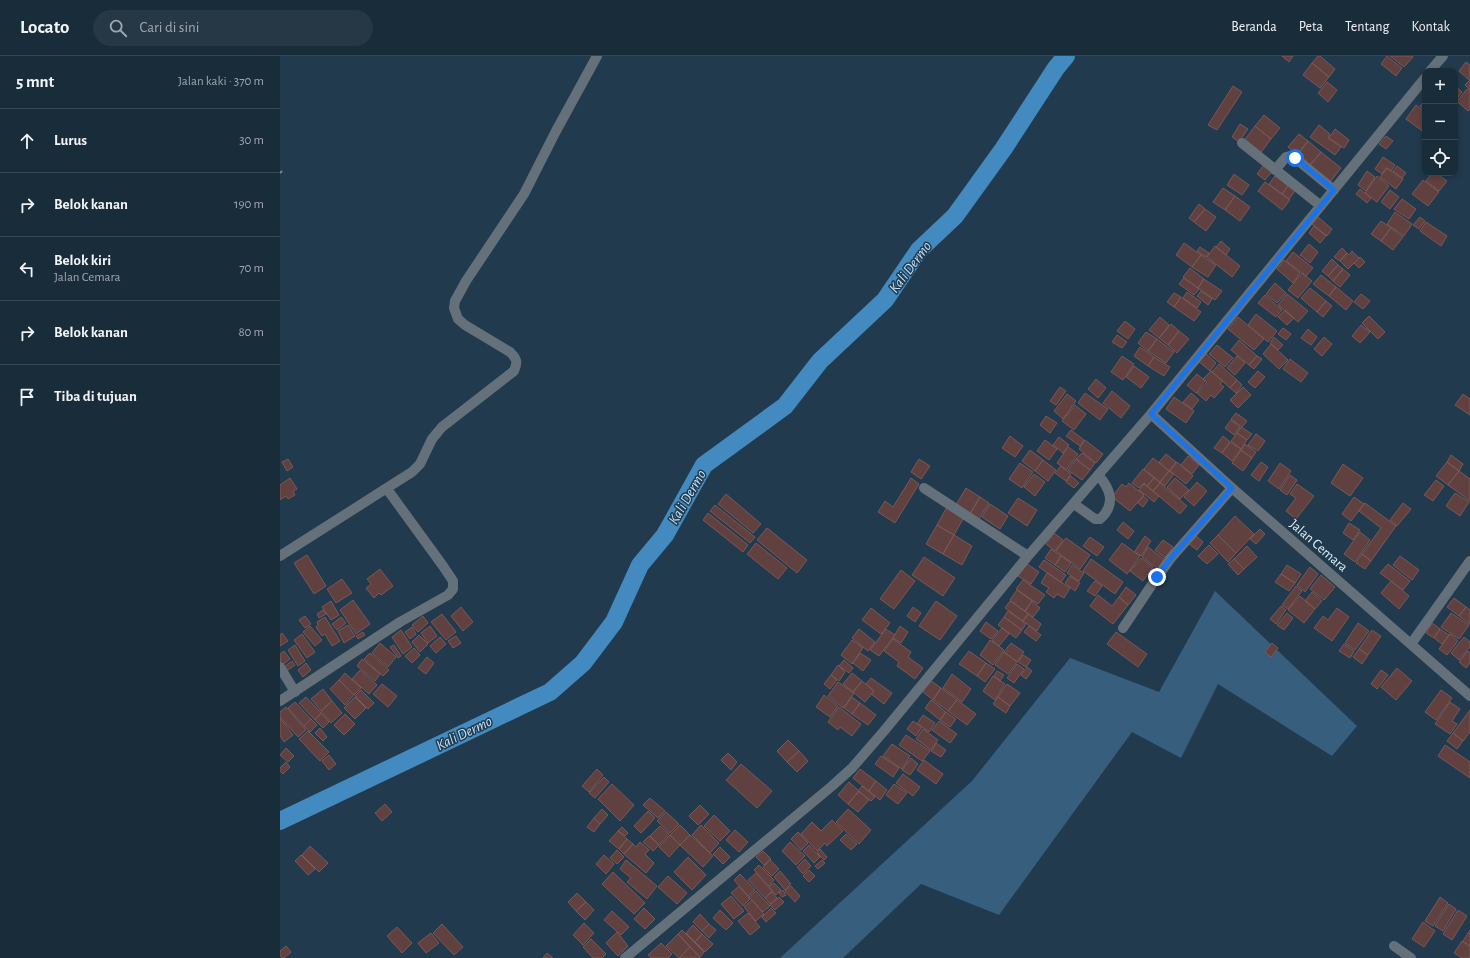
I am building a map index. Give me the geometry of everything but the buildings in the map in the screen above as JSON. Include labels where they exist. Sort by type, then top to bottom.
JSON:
[{"type":"street","points":[[280,556],[412,472],[420,464],[432,439],[442,427],[514,371],[517,364],[516,358],[510,352],[465,325],[458,319],[454,308],[455,301],[466,281],[524,194],[597,56]]},
{"type":"street","points":[[1433,68],[1443,56]]},
{"type":"street","points":[[625,958],[852,768],[1028,556],[1151,414],[1422,82]]},
{"type":"street","points":[[1242,143],[1322,206]]},
{"type":"street","points":[[1276,170],[1286,157],[1290,156],[1295,158],[1334,190]]},
{"type":"street","name":"Jalan Cemara","points":[[1151,414],[1232,488],[1470,696]]},
{"type":"street","points":[[1074,504],[1095,519],[1100,519],[1105,515],[1110,505],[1110,492],[1104,481],[1098,475]]},
{"type":"street","points":[[924,488],[1028,556]]},
{"type":"street","points":[[1123,628],[1171,558],[1232,488]]},
{"type":"street","points":[[280,701],[400,622],[448,595],[454,589],[453,582],[443,566],[386,489]]},
{"type":"street","points":[[1411,644],[1470,561]]},
{"type":"street","points":[[280,667],[295,692]]},
{"type":"street","points":[[1394,946],[1411,958]]},
{"type":"shaded area","points":[[1215,591],[1357,726],[1332,756],[1218,684],[1181,758],[1132,732],[999,915],[921,884],[843,958],[780,958],[972,781],[1070,658],[1159,692]]},
{"type":"waterway","name":"Kali Dermo","points":[[280,821],[550,692],[583,663],[614,622],[640,565],[665,535],[704,465],[785,406],[820,361],[885,300],[919,250],[955,216],[1004,148],[1056,68],[1066,56]]},
{"type":"route","points":[[1157,577],[1171,558],[1232,488],[1151,414],[1334,190],[1295,158]]}]
